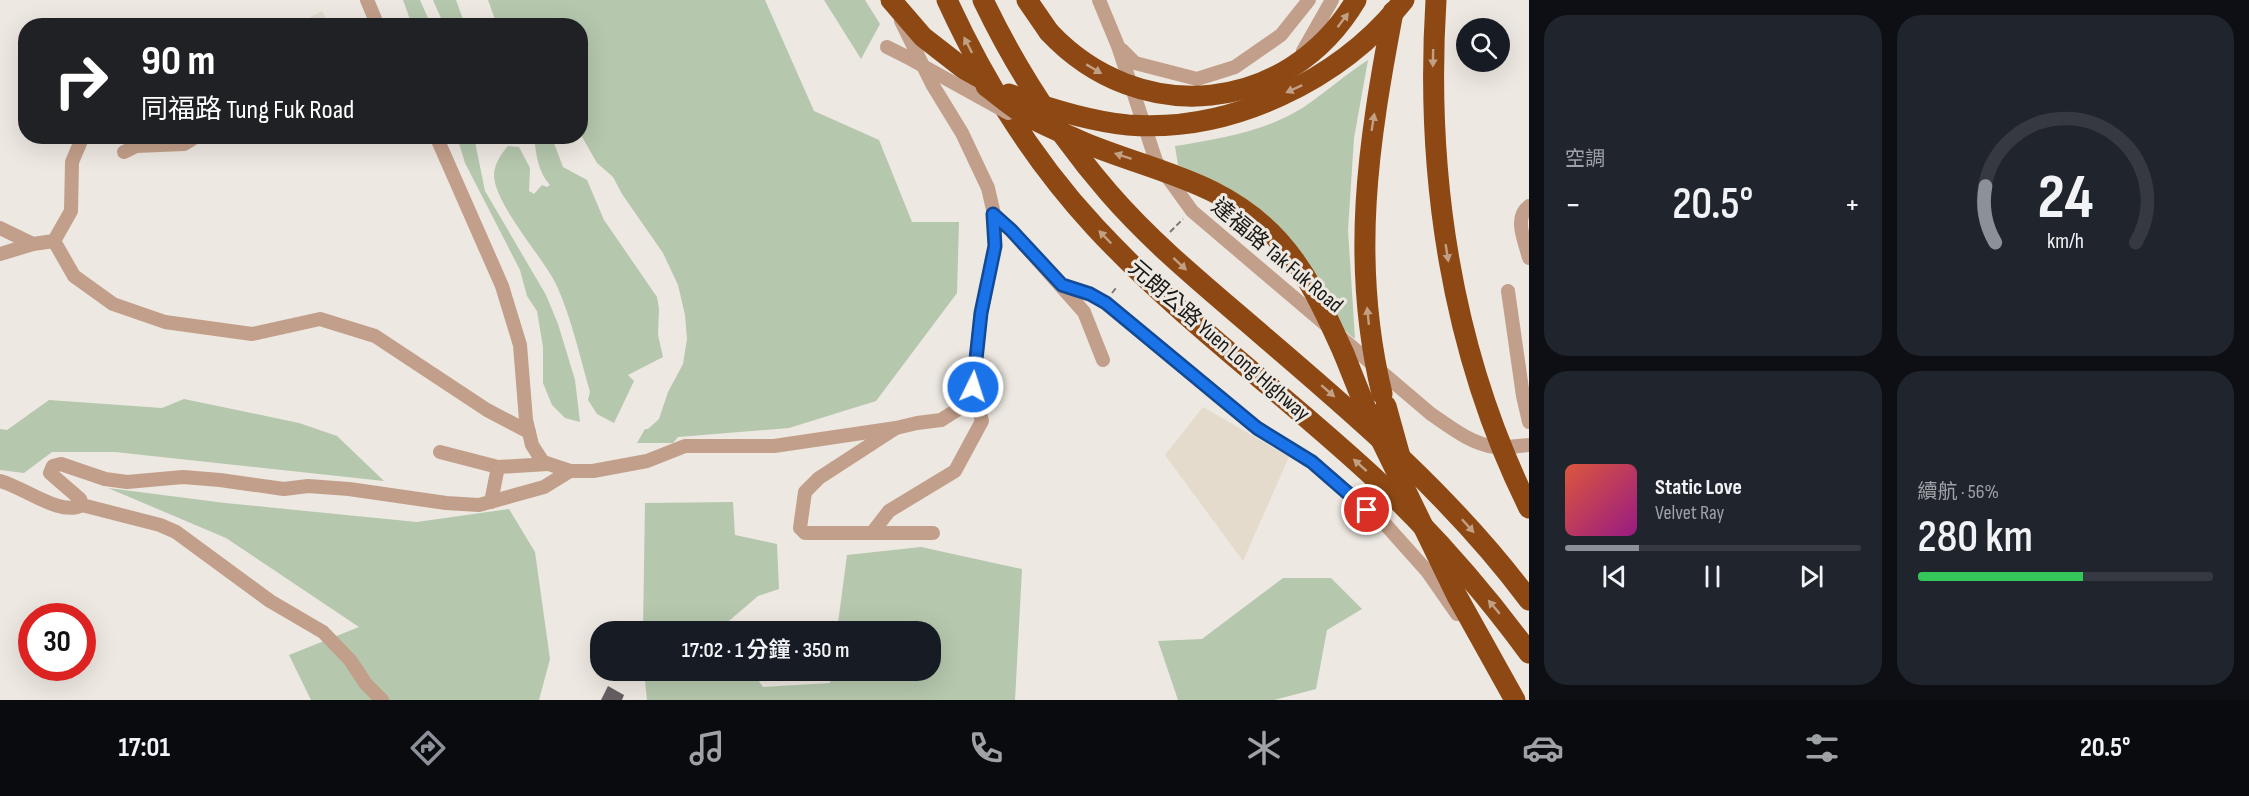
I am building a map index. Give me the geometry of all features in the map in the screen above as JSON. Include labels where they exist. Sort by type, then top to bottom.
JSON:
[{"type":"highway","points":[[891,0],[923,37],[1029,117],[1085,143],[1146,164],[1214,192],[1244,210],[1278,240],[1318,298],[1344,354],[1366,410],[1457,596],[1516,700]]},
{"type":"highway","name":"元朗公路 Yuen Long Highway","points":[[947,0],[976,61],[1004,108],[1049,172],[1094,226],[1178,307],[1382,486],[1468,575],[1529,653]]},
{"type":"highway","name":"元朗公路 Yuen Long Highway","points":[[983,0],[1036,97],[1110,194],[1186,269],[1403,459],[1465,522],[1529,600]]},
{"type":"highway","points":[[1027,0],[1049,32],[1074,56],[1103,75],[1130,87],[1170,95],[1208,96],[1242,90],[1270,80],[1294,66],[1332,34],[1356,0]]},
{"type":"highway","points":[[1395,0],[1371,136],[1364,216],[1364,267],[1374,359],[1416,510]]},
{"type":"highway","points":[[986,86],[1033,103],[1120,124],[1172,124],[1205,119],[1269,100],[1305,84],[1325,72],[1375,33],[1404,0]]},
{"type":"highway","points":[[1436,0],[1433,75],[1434,134],[1437,184],[1450,266],[1478,379],[1508,462],[1529,508]]},
{"type":"street","points":[[367,0],[375,18]]},
{"type":"street","points":[[872,533],[889,512],[955,471],[982,421],[973,387],[981,313],[995,246],[993,214],[988,188],[962,133],[932,84],[891,0]]},
{"type":"street","name":"達福路 Tak Fuk Road","points":[[1099,0],[1118,46],[1156,161],[1191,211],[1448,426],[1478,442],[1495,447],[1529,446]]},
{"type":"street","points":[[1118,46],[1135,63],[1197,79],[1235,67],[1281,35],[1309,0]]},
{"type":"street","points":[[1294,66],[1332,0]]},
{"type":"street","points":[[886,47],[1026,122],[1085,143]]},
{"type":"street","points":[[54,241],[71,212],[72,162],[80,144]]},
{"type":"street","points":[[124,152],[136,146],[184,144]]},
{"type":"street","points":[[439,144],[502,286],[520,345],[525,420],[532,445],[543,462],[570,471],[593,471],[647,460],[685,446],[774,446],[896,429],[941,420],[960,408],[973,387]]},
{"type":"street","points":[[1529,206],[1521,214],[1520,222],[1529,258]]},
{"type":"street","points":[[993,214],[1011,230],[1084,312],[1103,360]]},
{"type":"street","points":[[0,228],[33,244]]},
{"type":"street","points":[[0,254],[33,244],[54,241]]},
{"type":"street","points":[[54,241],[75,276],[113,304],[165,322],[252,334],[320,319],[331,322],[375,336],[487,410],[529,432]]},
{"type":"street","points":[[1062,285],[1090,294],[1106,303],[1257,428],[1312,462],[1385,524],[1426,571],[1516,700]]},
{"type":"street","points":[[1506,296],[1529,422]]},
{"type":"street","points":[[1515,338],[1529,332]]},
{"type":"street","points":[[896,429],[819,478],[805,492],[800,528],[802,532],[933,533]]},
{"type":"street","points":[[440,452],[498,467],[548,464]]},
{"type":"street","points":[[82,505],[80,500],[54,479],[50,473],[52,466],[61,464],[105,478],[127,482],[183,477],[284,489],[308,486],[349,489],[446,503],[479,505],[544,487],[570,471]]},
{"type":"street","points":[[491,502],[498,467]]},
{"type":"street","points":[[0,481],[62,508],[82,505],[160,525],[176,532],[270,601],[323,632],[350,660],[366,684],[382,700]]},
{"type":"path","points":[[1166,236],[1191,211]]},
{"type":"shaded area","points":[[322,11],[326,18],[309,18]]},
{"type":"shaded area","points":[[1203,407],[1289,457],[1243,561],[1165,455]]},
{"type":"green space","points":[[403,0],[420,0],[428,18],[409,18]]},
{"type":"green space","points":[[433,0],[456,0],[462,18],[441,18]]},
{"type":"green space","points":[[488,0],[765,0],[814,111],[879,140],[912,222],[959,222],[957,293],[876,401],[789,428],[678,437],[673,443],[637,443],[645,429],[659,419],[668,392],[683,364],[687,339],[685,315],[678,285],[663,253],[622,194],[613,177],[597,163],[586,144],[588,144],[588,18],[494,18]]},
{"type":"green space","points":[[824,0],[865,0],[880,24],[861,59]]},
{"type":"green space","points":[[1368,60],[1354,138],[1348,230],[1355,339],[1339,326],[1327,297],[1202,176],[1178,165],[1175,146],[1225,137],[1258,128],[1290,115]]},
{"type":"green space","points":[[459,144],[475,144],[485,191],[546,295],[558,324],[575,380],[580,422],[565,418],[552,405],[543,383],[543,347],[537,311],[527,296],[520,270],[465,163]]},
{"type":"green space","points":[[535,144],[554,144],[563,167],[587,180],[604,220],[657,297],[658,335],[663,357],[628,375],[634,381],[614,423],[597,414],[588,400],[590,392],[557,286],[510,215],[496,186],[494,174],[496,166],[508,146],[519,147],[530,168],[529,191],[534,194],[542,185],[547,187],[550,185],[540,169]]},
{"type":"green space","points":[[184,399],[299,423],[337,436],[384,481],[115,452],[52,452],[24,473],[0,470],[0,429],[7,430],[49,400],[162,408]]},
{"type":"green space","points":[[108,488],[225,503],[417,522],[509,509],[535,552],[550,659],[539,700],[311,700],[289,655],[359,627],[226,538]]},
{"type":"green space","points":[[733,502],[735,535],[777,544],[779,589],[758,596],[729,621],[643,621],[645,503]]},
{"type":"green space","points":[[921,547],[1022,569],[1015,700],[647,700],[645,681],[759,681],[763,687],[830,683],[830,681],[941,681],[941,621],[838,621],[847,555]]},
{"type":"green space","points":[[1283,578],[1331,578],[1362,609],[1327,630],[1316,689],[1274,700],[1178,700],[1158,641],[1202,639]]},
{"type":"building","points":[[608,686],[624,695],[622,700],[601,700]]},
{"type":"route","points":[[973,387],[981,313],[995,246],[993,214],[1062,285],[1090,294],[1106,303],[1257,428],[1312,462],[1367,510]]}]
